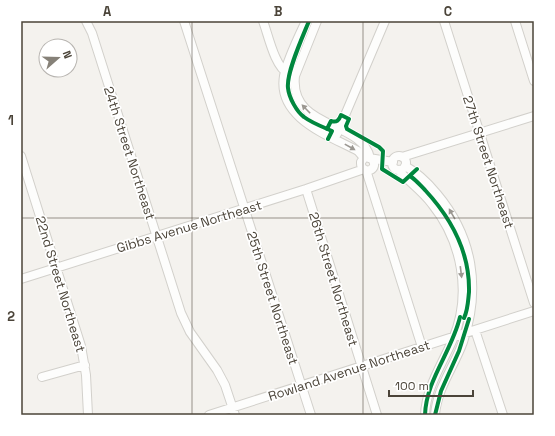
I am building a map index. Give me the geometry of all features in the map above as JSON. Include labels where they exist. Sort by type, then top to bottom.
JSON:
[{"type":"street","name":"24th Street Northeast","points":[[86,21],[92,33],[181,313],[198,343],[218,370],[225,384],[234,411]]},
{"type":"street","name":"25th Street Northeast","points":[[184,21],[311,415]]},
{"type":"street","points":[[264,21],[276,58],[285,72],[295,76]]},
{"type":"street","points":[[306,21],[285,72],[284,89],[287,99],[294,111],[304,122],[360,152],[366,166],[422,347]]},
{"type":"street","points":[[317,21],[295,76],[296,91],[304,108],[314,116],[362,143],[368,152],[366,166]]},
{"type":"street","points":[[335,138],[385,21]]},
{"type":"street","name":"27th Street Northeast","points":[[444,21],[534,303]]},
{"type":"street","points":[[515,21],[534,81]]},
{"type":"street","name":"Gibbs Avenue Northeast","points":[[21,279],[306,189],[366,166],[400,164],[412,155],[534,116]]},
{"type":"street","name":"22nd Street Northeast","points":[[21,156],[81,346],[85,365],[88,415]]},
{"type":"street","points":[[400,164],[420,177],[440,198],[452,214],[463,237],[471,265],[473,282],[472,308],[466,333],[441,391],[435,415]]},
{"type":"street","points":[[400,164],[402,174],[426,196],[436,208],[445,223],[453,241],[460,265],[462,288],[460,315],[454,336],[431,387],[425,415]]},
{"type":"street","name":"26th Street Northeast","points":[[306,189],[377,415]]},
{"type":"street","points":[[453,241],[463,237]]},
{"type":"street","name":"Rowland Avenue Northeast","points":[[209,415],[234,411],[302,385],[534,311]]},
{"type":"street","points":[[475,330],[503,415]]},
{"type":"street","points":[[42,377],[85,365]]},
{"type":"cycle path","points":[[309,21],[292,64],[288,88],[292,100],[301,115],[310,121],[332,131],[328,139]]},
{"type":"cycle path","points":[[327,129],[331,121],[338,121],[341,115],[349,119],[346,126],[347,129],[379,147],[383,151],[382,169],[403,182],[417,169]]},
{"type":"cycle path","points":[[410,176],[425,190],[443,212],[457,236],[466,263],[468,277],[469,292],[467,309],[464,318]]},
{"type":"cycle path","points":[[425,415],[426,402],[434,378],[451,342],[460,317]]},
{"type":"cycle path","points":[[435,415],[441,391],[459,351],[469,319]]}]
